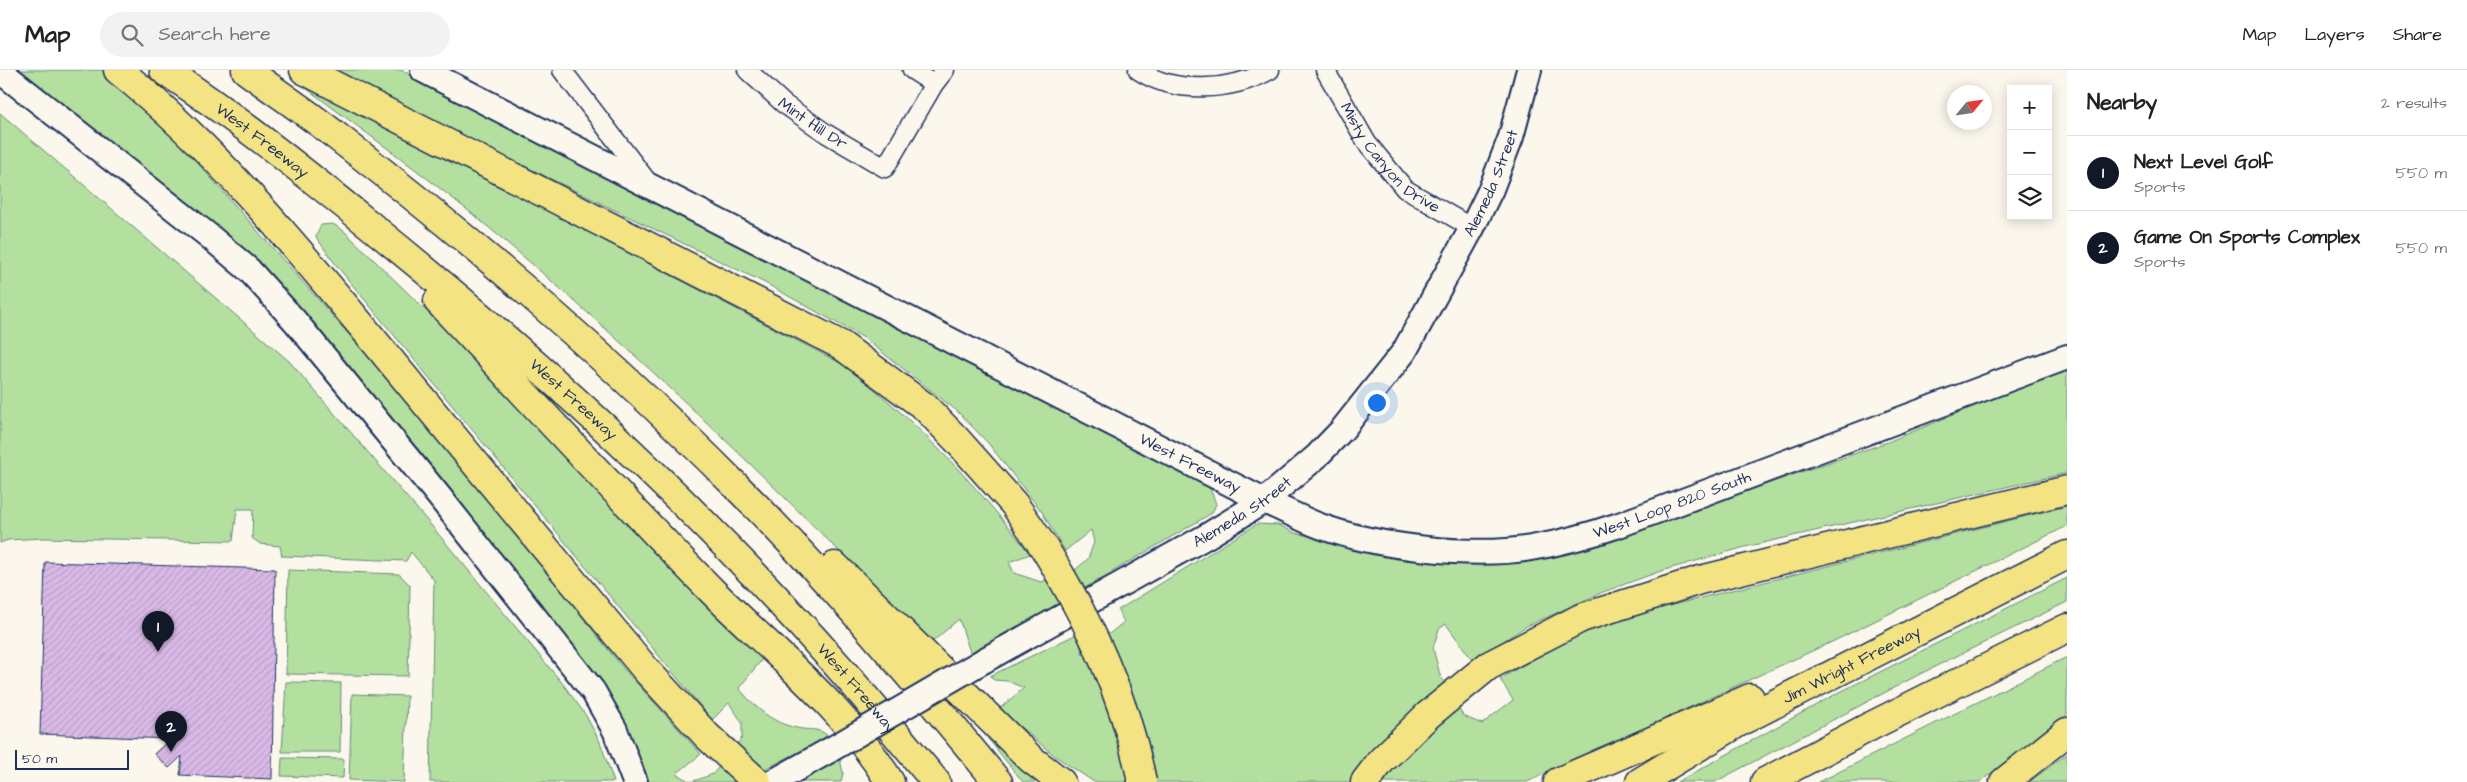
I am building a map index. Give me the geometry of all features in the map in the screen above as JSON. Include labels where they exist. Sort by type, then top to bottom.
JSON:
[{"type":"highway","points":[[118,70],[154,98],[196,139],[282,230],[641,664],[707,736],[757,782]]},
{"type":"highway","name":"West Freeway","points":[[164,70],[295,165],[398,248],[502,335],[600,422],[709,529],[837,664],[936,782]]},
{"type":"highway","points":[[246,70],[338,137],[448,224],[645,398],[740,489],[900,662],[998,782]]},
{"type":"highway","points":[[304,70],[841,345],[925,407],[1014,504],[1076,599],[1104,660],[1119,699],[1138,760],[1142,782]]},
{"type":"highway","points":[[398,248],[433,296],[713,591],[822,698],[868,749],[890,782]]},
{"type":"highway","points":[[740,489],[764,498],[798,529],[1031,759],[1061,782]]},
{"type":"highway","points":[[1364,782],[1381,761],[1428,715],[1488,666],[1581,618],[1700,580],[2067,490]]},
{"type":"highway","name":"Jim Wright Freeway","points":[[1640,782],[1741,721],[2067,555]]},
{"type":"highway","points":[[1765,782],[1822,751],[2067,628]]},
{"type":"highway","points":[[1558,782],[1652,743],[1785,683],[1823,679]]},
{"type":"highway","points":[[2004,782],[2067,732]]},
{"type":"highway","points":[[1789,782],[1822,751]]},
{"type":"main road","name":"West Freeway","points":[[423,70],[1264,501]]},
{"type":"main road","name":"Alemeda Street","points":[[773,782],[983,661],[1207,536],[1264,501],[1316,457],[1342,430],[1404,352],[1472,228],[1491,189],[1511,137],[1529,70]]},
{"type":"main road","points":[[0,71],[209,236],[249,270],[295,321],[438,495],[593,691],[615,730],[635,782]]},
{"type":"main road","name":"West Loop 820 South","points":[[1264,501],[1320,526],[1363,538],[1425,549],[1500,551],[1529,549],[1578,539],[1619,526],[2067,358]]},
{"type":"street","points":[[562,70],[619,148],[650,186]]},
{"type":"street","name":"Mint Hill Dr","points":[[746,70],[784,104],[827,134],[885,168],[934,84]]},
{"type":"street","points":[[912,70],[934,84],[945,70]]},
{"type":"street","points":[[1138,70],[1149,78],[1186,87],[1220,86],[1258,76],[1270,70]]},
{"type":"street","name":"Misty Canyon Drive","points":[[1325,70],[1367,143],[1405,189],[1472,228]]},
{"type":"green space","points":[[14,70],[101,70],[189,153],[374,363],[536,559],[623,668],[701,754],[676,774],[691,782],[649,782],[623,720],[319,338]]},
{"type":"green space","points":[[335,70],[401,70],[1208,483],[1216,504],[1212,513],[971,655],[959,619],[931,643],[828,540],[669,387],[560,289],[454,199],[295,80],[846,366],[921,431],[966,477],[1009,527],[1030,554],[1009,562],[1014,573],[1041,582],[1075,570],[1088,559],[1094,542],[1091,530],[1065,551],[1042,512],[988,443],[957,411],[864,338],[765,283],[487,148]]},
{"type":"green space","points":[[0,113],[289,361],[430,524],[563,684],[585,714],[600,742],[614,782],[430,782],[434,580],[411,552],[406,561],[282,556],[280,546],[260,544],[252,538],[253,509],[237,509],[233,541],[42,538],[8,540],[0,543]]},
{"type":"green space","points":[[333,224],[344,231],[508,390],[763,658],[739,688],[751,702],[764,713],[788,726],[816,730],[827,735],[826,739],[738,782],[691,782],[713,774],[742,738],[742,722],[729,703],[712,720],[336,265],[316,237],[321,225]]},
{"type":"green space","points":[[2067,368],[2067,473],[1745,547],[1661,571],[1603,592],[1525,627],[1473,661],[1446,624],[1439,629],[1433,648],[1440,675],[1463,716],[1482,724],[1513,700],[1500,679],[1550,649],[1609,621],[2067,506],[2067,526],[1836,640],[1527,782],[1094,782],[1055,756],[999,709],[1024,688],[1007,681],[994,680],[990,676],[1077,634],[1083,655],[1124,622],[1118,610],[1257,524],[1279,525],[1295,533],[1429,561],[1698,508],[1885,443]]},
{"type":"green space","points":[[288,570],[399,574],[410,585],[408,676],[286,674]]},
{"type":"green space","points":[[2067,578],[2067,602],[1920,674],[1715,782],[1677,782],[1836,694]]},
{"type":"green space","points":[[2067,657],[2067,715],[1980,782],[1819,782]]},
{"type":"green space","points":[[286,682],[341,683],[340,752],[282,752]]},
{"type":"green space","points":[[352,694],[407,696],[404,782],[349,780]]},
{"type":"green space","points":[[968,714],[1044,782],[1023,782]]},
{"type":"green space","points":[[2067,754],[2067,782],[2029,782]]},
{"type":"green space","points":[[282,758],[344,759],[343,778],[281,776]]},
{"type":"green space","points":[[840,759],[843,773],[841,782],[797,782]]},
{"type":"building","points":[[45,562],[275,569],[272,779],[180,775],[182,756],[169,768],[154,754],[170,739],[40,734]]},
{"type":"place","name":"Next Level Golf","points":[[158,652]]},
{"type":"place","name":"Game On Sports Complex","points":[[171,752]]}]
